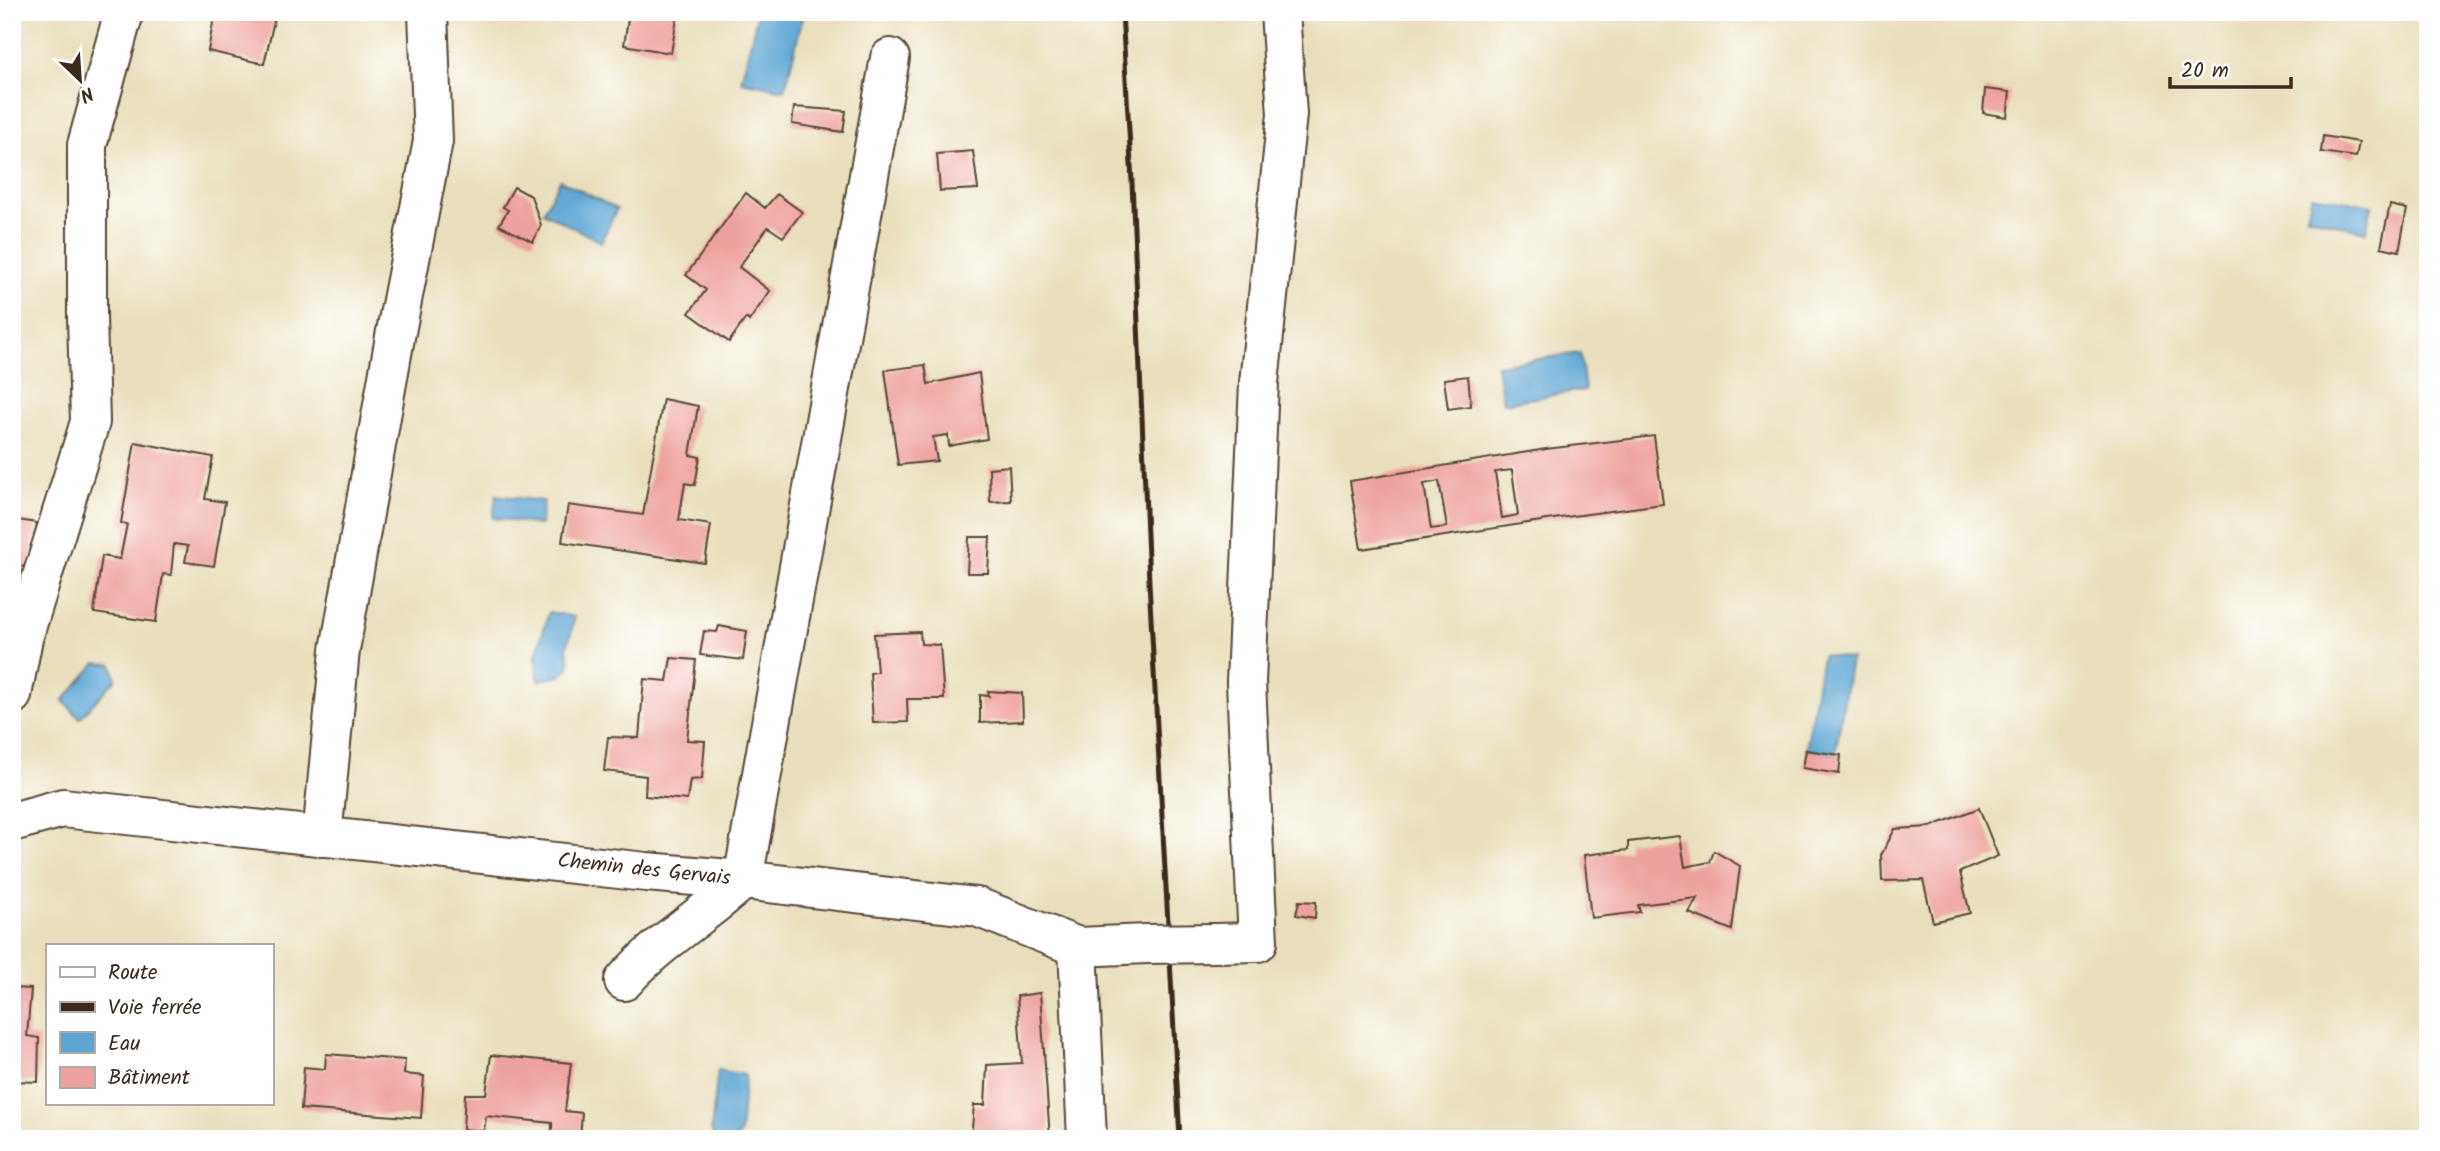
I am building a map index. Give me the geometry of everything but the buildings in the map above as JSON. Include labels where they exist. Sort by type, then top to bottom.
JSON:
[{"type":"street","points":[[12,695],[23,638],[90,422],[87,145],[124,12]]},
{"type":"street","points":[[322,837],[340,650],[394,337],[433,141],[428,12]]},
{"type":"street","points":[[1087,1139],[1078,947],[1258,942],[1245,682],[1259,383],[1287,114],[1280,12]]},
{"type":"street","points":[[624,981],[641,961],[716,905],[743,880],[890,58]]},
{"type":"street","name":"Chemin des Gervais","points":[[12,822],[63,808],[977,907],[1078,947]]},
{"type":"water","points":[[758,12],[785,12],[803,16],[785,90],[741,81]]},
{"type":"water","points":[[560,180],[617,209],[601,242],[543,212]]},
{"type":"water","points":[[2312,195],[2372,205],[2366,232],[2307,216]]},
{"type":"water","points":[[1580,353],[1585,390],[1503,403],[1497,365]]},
{"type":"water","points":[[496,495],[544,501],[540,525],[493,518]]},
{"type":"water","points":[[549,612],[575,617],[567,648],[570,662],[568,669],[560,676],[539,680],[535,659]]},
{"type":"water","points":[[1822,655],[1851,659],[1835,755],[1806,750]]},
{"type":"water","points":[[96,663],[112,664],[116,679],[80,718],[63,701]]},
{"type":"water","points":[[718,1070],[745,1075],[740,1134],[735,1139],[715,1139],[711,1130]]},
{"type":"railway","points":[[1122,12],[1149,582],[1180,1139]]}]
